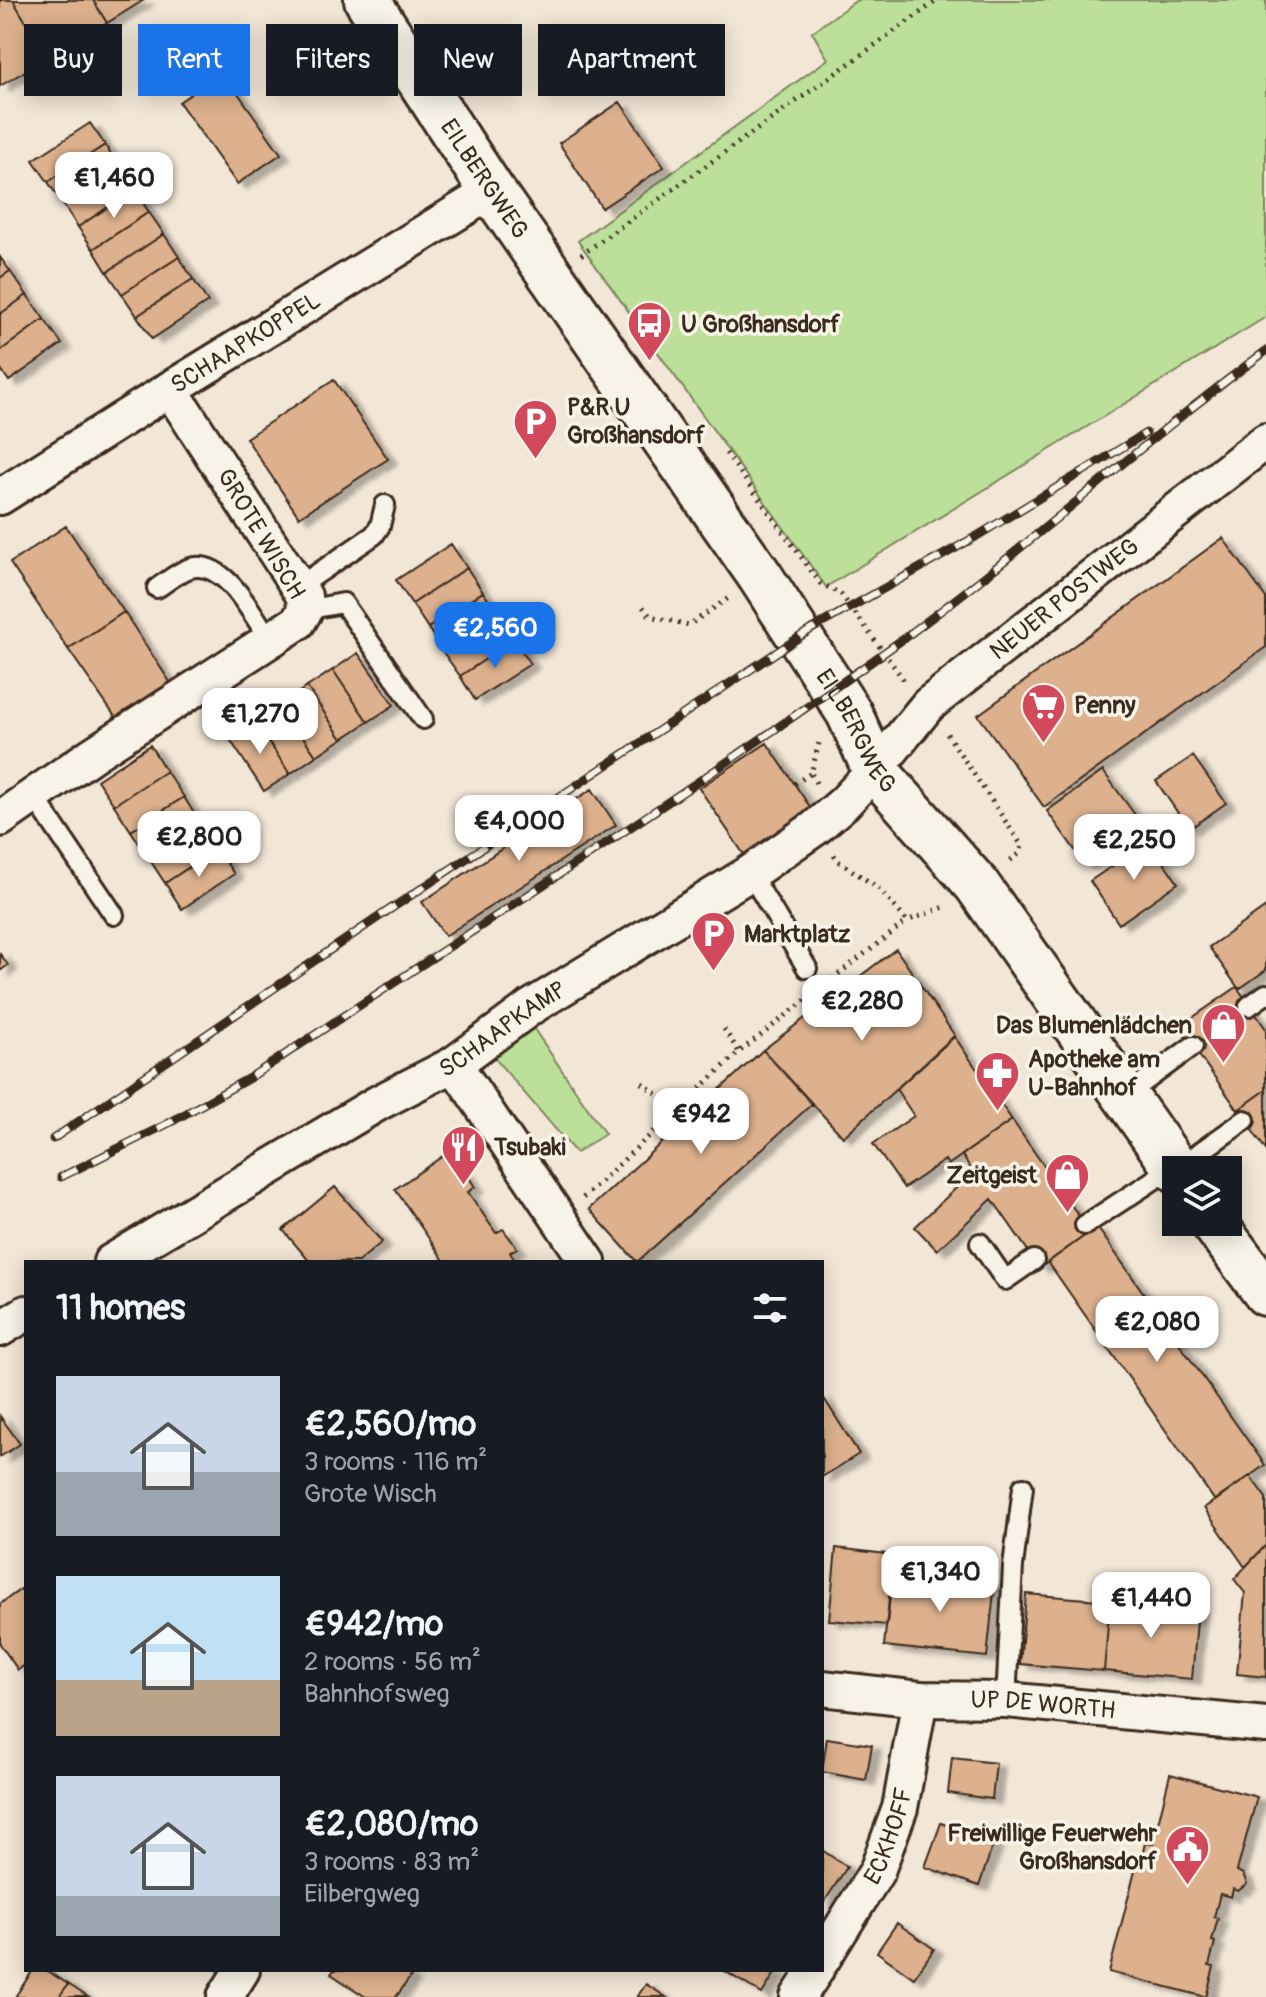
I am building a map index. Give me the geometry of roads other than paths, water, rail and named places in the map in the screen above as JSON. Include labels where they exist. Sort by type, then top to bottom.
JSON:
[{"type":"main road","name":"EILBERGWEG","points":[[367,0],[492,191],[760,576],[849,713],[875,770],[962,895],[1126,1095],[1168,1156]]},
{"type":"main road","points":[[1223,1237],[1266,1293]]},
{"type":"main road","points":[[1223,1237],[1266,1322]]},
{"type":"street","name":"SCHAAPKOPPEL","points":[[0,497],[492,191]]},
{"type":"street","name":"GROTE WISCH","points":[[0,819],[92,755],[298,622],[301,598],[170,389]]},
{"type":"street","name":"NEUER POSTWEG","points":[[875,770],[928,705],[1266,441]]},
{"type":"street","name":"SCHAAPKAMP","points":[[114,1260],[378,1103],[454,1064],[531,1007],[750,873],[822,822],[875,770]]},
{"type":"street","points":[[454,1064],[587,1260]]},
{"type":"street","points":[[0,1329],[24,1314]]},
{"type":"street","name":"UP DE WORTH","points":[[824,1688],[920,1699],[1006,1700],[1266,1725]]},
{"type":"street","name":"ECKHOFF","points":[[824,1957],[877,1871],[900,1808],[920,1699]]},
{"type":"street","points":[[225,1997],[241,1972]]},
{"type":"street","points":[[798,1997],[815,1972]]},
{"type":"lane","points":[[301,598],[374,535],[380,526],[385,505]]},
{"type":"lane","points":[[157,588],[190,569],[202,567],[214,570],[229,583],[270,640]]},
{"type":"lane","points":[[301,598],[343,603],[423,719]]},
{"type":"lane","points":[[34,796],[114,915]]},
{"type":"lane","points":[[750,873],[807,968]]},
{"type":"lane","points":[[1249,1006],[1266,994]]},
{"type":"lane","points":[[1126,1095],[1193,1046]]},
{"type":"lane","points":[[1193,1156],[1245,1120]]},
{"type":"lane","points":[[1085,1225],[1162,1177]]},
{"type":"lane","points":[[980,1243],[1005,1280],[1034,1260]]},
{"type":"lane","points":[[1006,1700],[1013,1566],[1023,1487]]},
{"type":"railway","points":[[61,1177],[169,1123],[251,1077],[734,758],[940,611],[1266,351]]},
{"type":"railway","points":[[53,1139],[389,910],[810,630],[977,536],[1146,433]]},
{"type":"place","name":"U Großhansdorf","points":[[650,363]]},
{"type":"place","name":"P&R U Großhansdorf","points":[[536,460]]},
{"type":"place","name":"Penny","points":[[1043,744]]},
{"type":"place","name":"Marktplatz","points":[[713,973]]},
{"type":"place","name":"Das Blumenlädchen","points":[[1223,1064]]},
{"type":"place","name":"Apotheke am U-Bahnhof","points":[[997,1112]]},
{"type":"place","name":"Tsubaki","points":[[463,1186]]},
{"type":"place","name":"Zeitgeist","points":[[1068,1214]]},
{"type":"place","name":"Freiwillige Feuerwehr Großhansdorf","points":[[1188,1886]]}]
